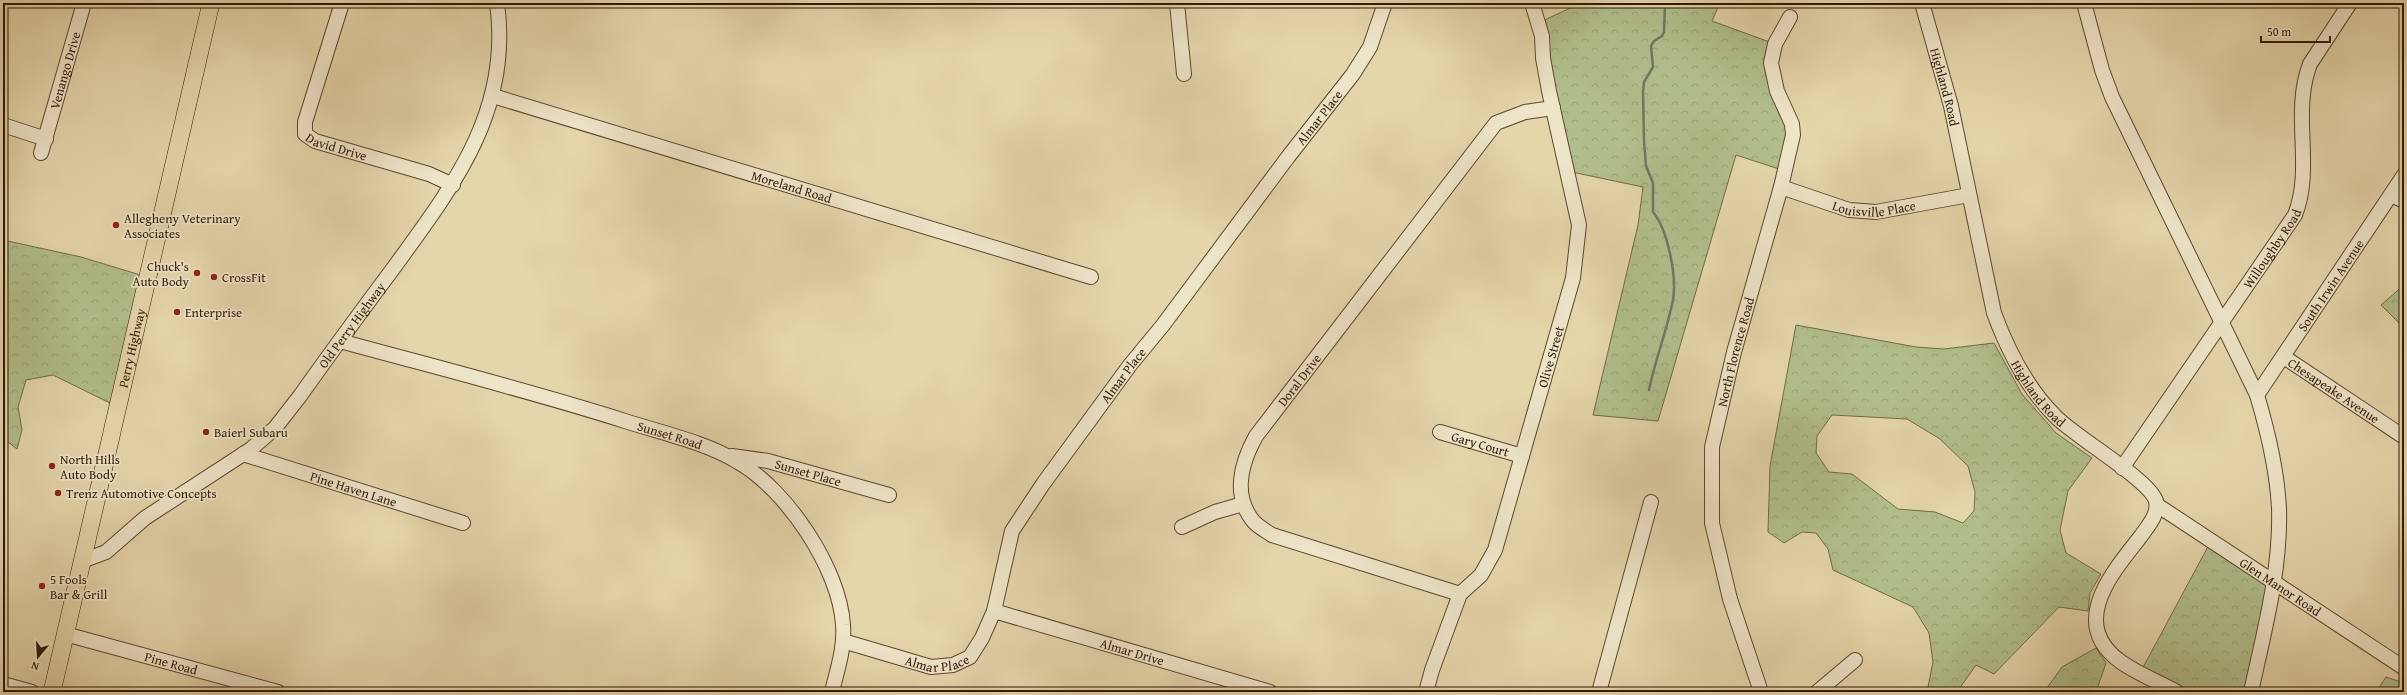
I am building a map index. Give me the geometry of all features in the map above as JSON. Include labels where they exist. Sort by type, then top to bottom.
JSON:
[{"type":"main road","name":"Perry Highway","points":[[52,692],[211,3]]},
{"type":"street","name":"Venango Drive","points":[[41,153],[84,3]]},
{"type":"street","name":"David Drive","points":[[342,3],[305,122],[305,134],[315,141],[429,174],[453,185]]},
{"type":"street","name":"Old Perry Highway","points":[[82,561],[106,552],[145,518],[243,454],[275,428],[340,341],[453,185],[480,135],[492,96],[499,50],[497,3]]},
{"type":"street","points":[[1177,3],[1184,74]]},
{"type":"street","name":"Almar Place","points":[[843,641],[931,667],[953,665],[970,657],[982,638],[994,611],[1012,531],[1043,484],[1130,366],[1163,325],[1288,157],[1353,74],[1370,47],[1385,3]]},
{"type":"street","name":"Olive Street","points":[[1426,692],[1432,670],[1460,594],[1481,575],[1495,550],[1573,278],[1579,225],[1543,58],[1542,36],[1532,3]]},
{"type":"street","name":"Highland Road","points":[[1922,3],[1951,106],[1994,313],[2010,353],[2030,385],[2054,416],[2079,438],[2148,488],[2157,505]]},
{"type":"street","points":[[2084,3],[2102,70],[2112,97],[2223,322],[2257,395],[2271,446],[2278,494],[2279,526],[2274,581],[2252,692]]},
{"type":"street","name":"Willoughby Road","points":[[2122,468],[2287,229],[2299,204],[2303,177],[2302,97],[2306,74],[2310,64],[2350,3]]},
{"type":"street","name":"North Florence Road","points":[[1761,692],[1730,599],[1712,523],[1712,447],[1734,352],[1781,188],[1793,135],[1792,124],[1777,91],[1771,64],[1776,44],[1790,17]]},
{"type":"street","name":"Moreland Road","points":[[492,96],[1092,277]]},
{"type":"street","name":"Doral Drive","points":[[1460,594],[1272,535],[1254,522],[1243,504],[1241,471],[1245,455],[1256,436],[1496,123],[1525,112],[1553,108]]},
{"type":"street","points":[[3,125],[46,139]]},
{"type":"street","name":"South Irwin Avenue","points":[[2257,395],[2284,357],[2404,175]]},
{"type":"street","name":"Louisville Place","points":[[1781,188],[1849,210],[1876,212],[1969,195]]},
{"type":"street","points":[[2391,195],[2404,201]]},
{"type":"street","name":"Sunset Road","points":[[340,341],[594,411],[727,456],[750,469],[773,490],[785,504],[819,552],[831,573],[842,608],[843,641],[832,692]]},
{"type":"street","name":"Chesapeake Avenue","points":[[2284,357],[2404,437]]},
{"type":"street","name":"Gary Court","points":[[1440,432],[1522,456]]},
{"type":"street","name":"Pine Haven Lane","points":[[243,454],[463,523]]},
{"type":"street","name":"Sunset Place","points":[[727,456],[768,461],[889,495]]},
{"type":"street","points":[[1599,692],[1651,502]]},
{"type":"street","points":[[1182,527],[1215,512],[1243,504]]},
{"type":"street","points":[[2157,505],[2156,512],[2148,527],[2102,590],[2097,607],[2097,624],[2104,643],[2115,656],[2130,667],[2177,692]]},
{"type":"street","name":"Glen Manor Road","points":[[2157,505],[2404,668]]},
{"type":"street","name":"Almar Drive","points":[[994,611],[1270,692]]},
{"type":"street","name":"Pine Road","points":[[65,634],[278,692]]},
{"type":"street","points":[[1817,692],[1855,660]]},
{"type":"street","points":[[3,684],[32,692]]},
{"type":"green space","points":[[1581,3],[1720,3],[1712,21],[1775,44],[1772,55],[1788,112],[1785,171],[1736,155],[1658,421],[1593,415],[1638,225],[1643,187],[1567,171],[1538,23]]},
{"type":"green space","points":[[3,240],[81,257],[147,277],[118,407],[53,375],[26,380],[18,407],[22,430],[17,449],[3,438]]},
{"type":"green space","points":[[2404,285],[2404,328],[2381,305]]},
{"type":"green space","points":[[1796,325],[1916,347],[1944,349],[1994,343],[2022,394],[2056,433],[2092,458],[2068,491],[2060,530],[2066,553],[2101,574],[2090,593],[2088,611],[2059,607],[1994,674],[1976,665],[1957,692],[1927,692],[1933,662],[1929,633],[1913,607],[1833,570],[1828,549],[1816,533],[1802,532],[1784,543],[1768,532],[1770,466]],"holes":[[[1832,415],[1907,419],[1940,439],[1968,466],[1975,492],[1974,511],[1963,523],[1935,512],[1898,509],[1852,474],[1829,472],[1816,453],[1817,436]]]},
{"type":"green space","points":[[2211,541],[2274,581],[2251,692],[2177,692],[2140,673]]},
{"type":"green space","points":[[2096,648],[2106,663],[2096,692],[2044,692],[2062,667]]},
{"type":"green space","points":[[2386,677],[2404,683],[2404,692],[2376,692]]},
{"type":"waterway","points":[[1649,390],[1673,300],[1674,290],[1674,279],[1667,242],[1663,230],[1653,212],[1653,183],[1646,166],[1644,141],[1644,82],[1653,67],[1651,46],[1654,41],[1662,36],[1664,32],[1665,3]]},
{"type":"place","name":"Allegheny Veterinary Associates","points":[[116,225]]},
{"type":"place","name":"Chuck's Auto Body","points":[[197,273]]},
{"type":"place","name":"CrossFit","points":[[214,277]]},
{"type":"place","name":"Enterprise","points":[[177,312]]},
{"type":"place","name":"Baierl Subaru","points":[[206,432]]},
{"type":"place","name":"North Hills Auto Body","points":[[52,466]]},
{"type":"place","name":"Trenz Automotive Concepts","points":[[58,493]]},
{"type":"place","name":"5 Fools Bar & Grill","points":[[42,586]]}]
